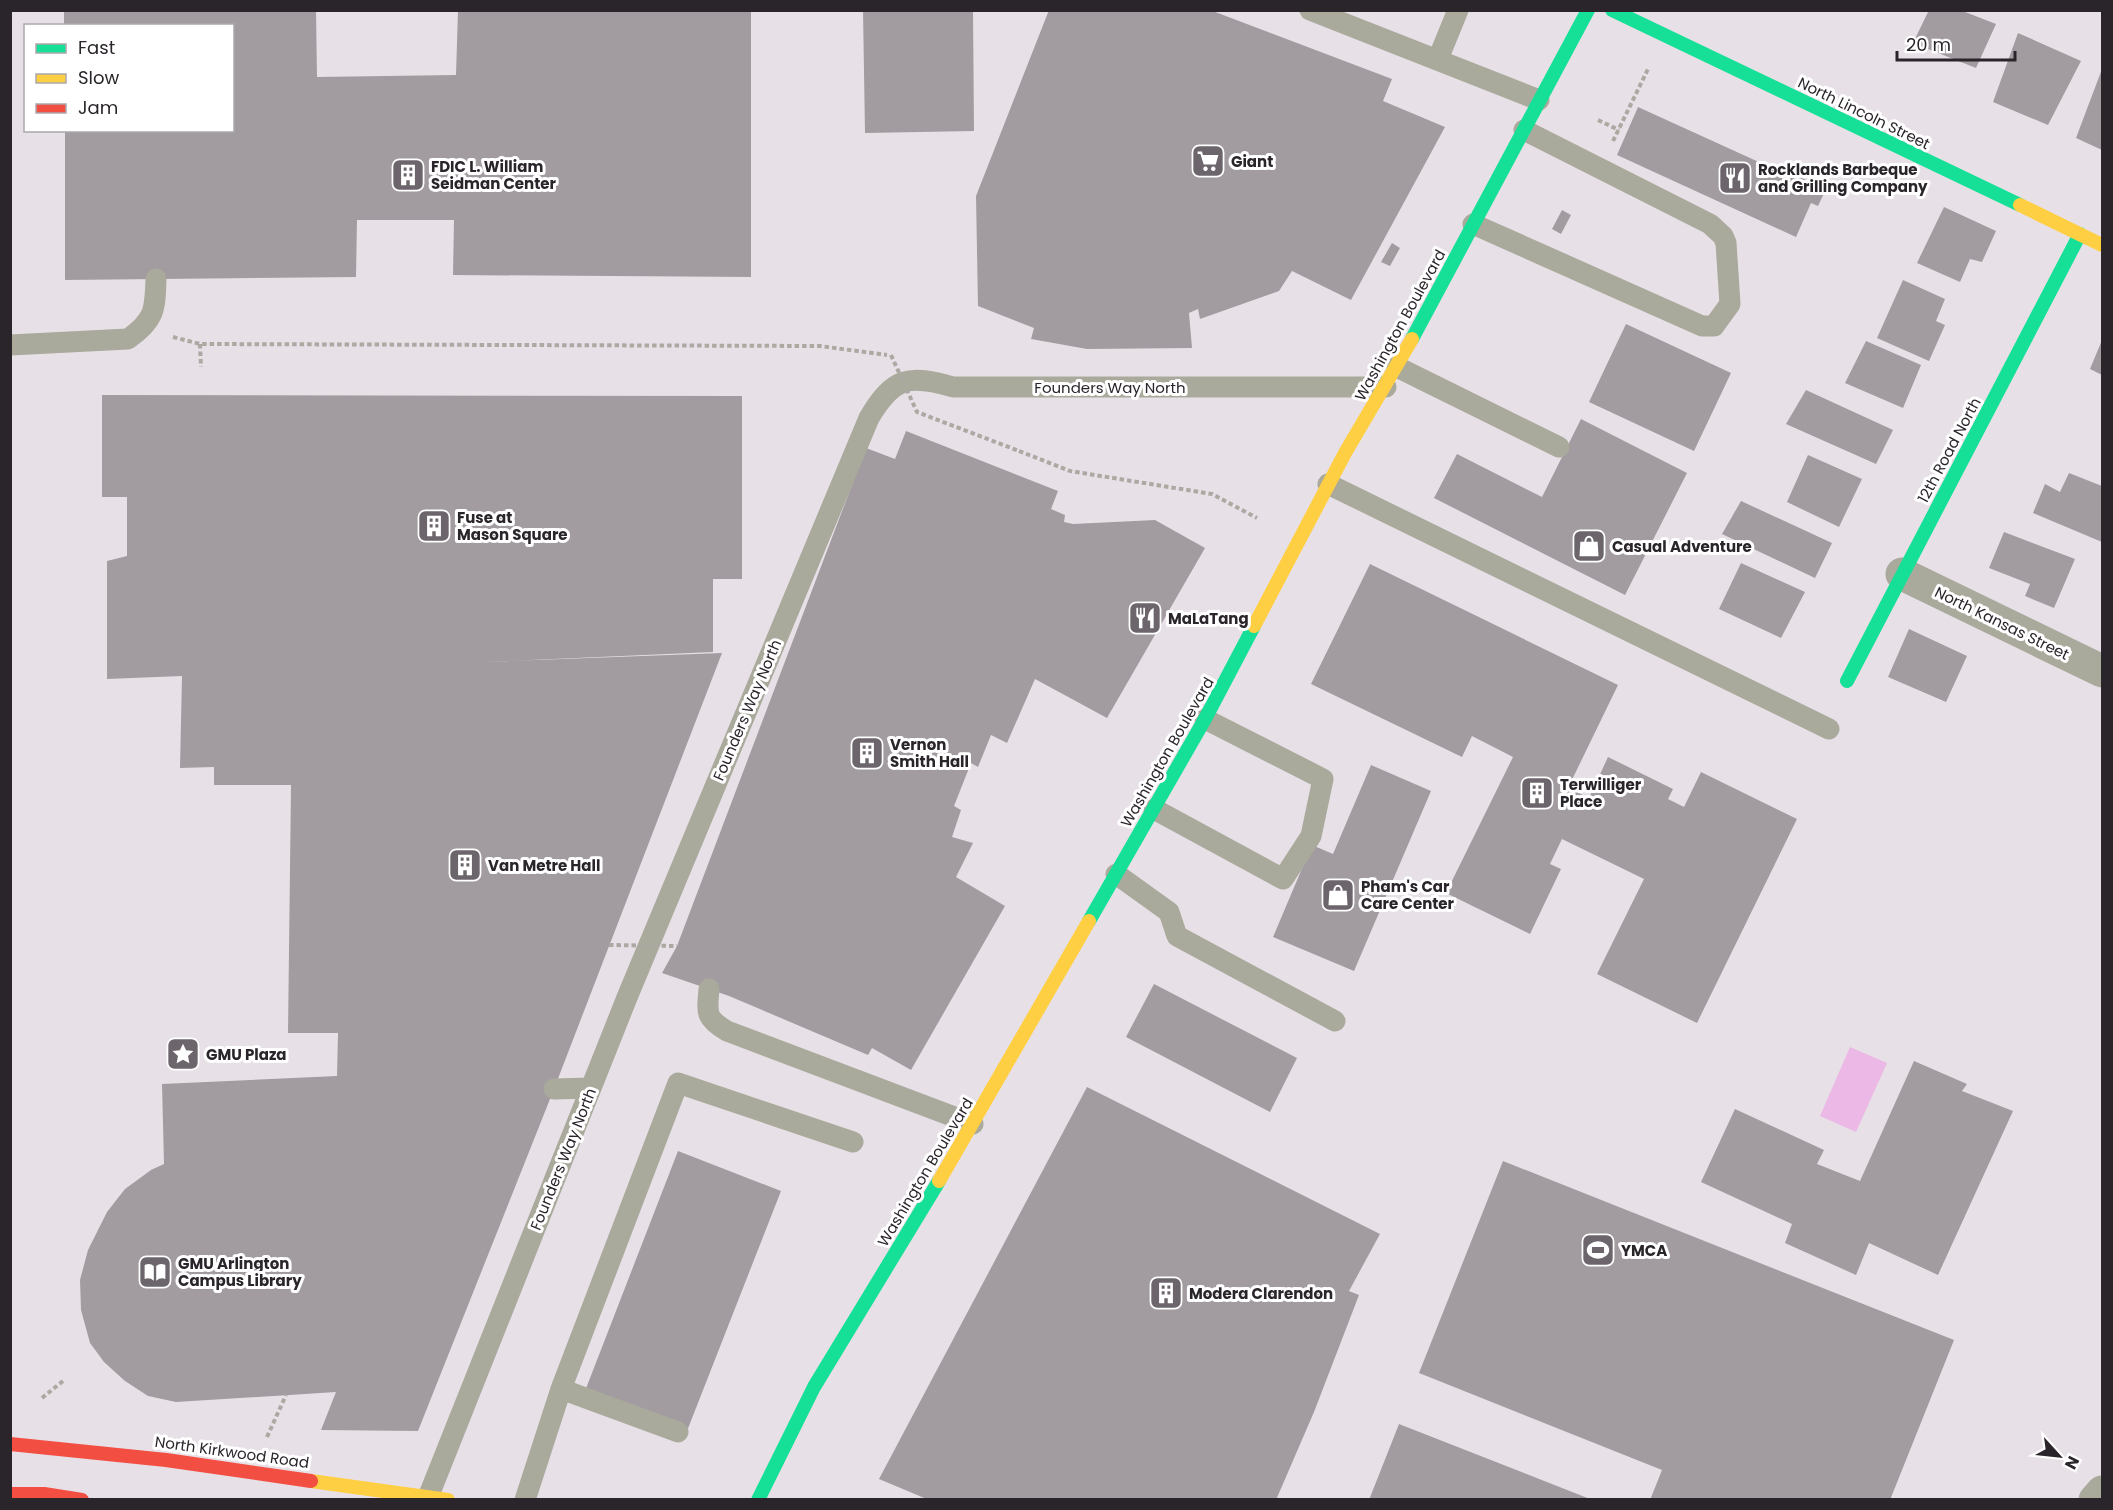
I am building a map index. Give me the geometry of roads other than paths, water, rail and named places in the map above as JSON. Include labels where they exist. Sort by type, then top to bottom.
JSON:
[{"type":"main road","name":"Washington Boulevard","points":[[758,1500],[814,1387],[973,1124],[1205,719],[1328,484],[1397,367],[1588,10]]},
{"type":"main road","name":"North Lincoln Street","points":[[1612,10],[2103,245]]},
{"type":"main road","name":"12th Road North","points":[[1847,681],[2080,234]]},
{"type":"main road","name":"North Kirkwood Road","points":[[10,1443],[166,1460],[435,1498]]},
{"type":"main road","points":[[10,1494],[44,1494],[82,1500]]},
{"type":"street","name":"North Kansas Street","points":[[1902,574],[2103,671]]},
{"type":"street","points":[[2095,1500],[2103,1492]]},
{"type":"lane","points":[[1310,10],[1335,15],[1539,100]]},
{"type":"lane","points":[[1438,59],[1458,10]]},
{"type":"lane","points":[[1473,224],[1702,326],[1714,326],[1730,304],[1726,243],[1724,236],[1710,224],[1524,130]]},
{"type":"lane","points":[[10,345],[128,339],[143,328],[155,311],[156,279]]},
{"type":"lane","points":[[1397,367],[1558,447]]},
{"type":"lane","name":"Founders Way North","points":[[435,1498],[628,995],[869,418],[891,387],[911,379],[953,387],[1386,387]]},
{"type":"lane","points":[[1328,484],[1829,729]]},
{"type":"lane","points":[[1154,809],[1283,879],[1311,836],[1323,779],[1205,719]]},
{"type":"lane","points":[[1116,874],[1169,912],[1177,936],[1335,1021]]},
{"type":"lane","points":[[709,989],[707,1012],[712,1022],[727,1031],[973,1124]]},
{"type":"lane","points":[[525,1500],[561,1389],[678,1083],[853,1142]]},
{"type":"lane","points":[[554,1089],[591,1088]]},
{"type":"lane","points":[[561,1389],[678,1432]]},
{"type":"place","name":"Giant","points":[[1208,161]]},
{"type":"place","name":"FDIC L. William Seidman Center","points":[[408,175]]},
{"type":"place","name":"Rocklands Barbeque and Grilling Company","points":[[1735,178]]},
{"type":"place","name":"Fuse at Mason Square","points":[[434,526]]},
{"type":"place","name":"Casual Adventure","points":[[1589,546]]},
{"type":"place","name":"MaLaTang","points":[[1145,618]]},
{"type":"place","name":"Vernon Smith Hall","points":[[867,753]]},
{"type":"place","name":"Terwilliger Place","points":[[1537,793]]},
{"type":"place","name":"Van Metre Hall","points":[[465,865]]},
{"type":"place","name":"Pham's Car Care Center","points":[[1338,895]]},
{"type":"place","name":"GMU Plaza","points":[[183,1054]]},
{"type":"place","name":"YMCA","points":[[1598,1250]]},
{"type":"place","name":"GMU Arlington Campus Library","points":[[155,1272]]},
{"type":"place","name":"Modera Clarendon","points":[[1166,1293]]}]
